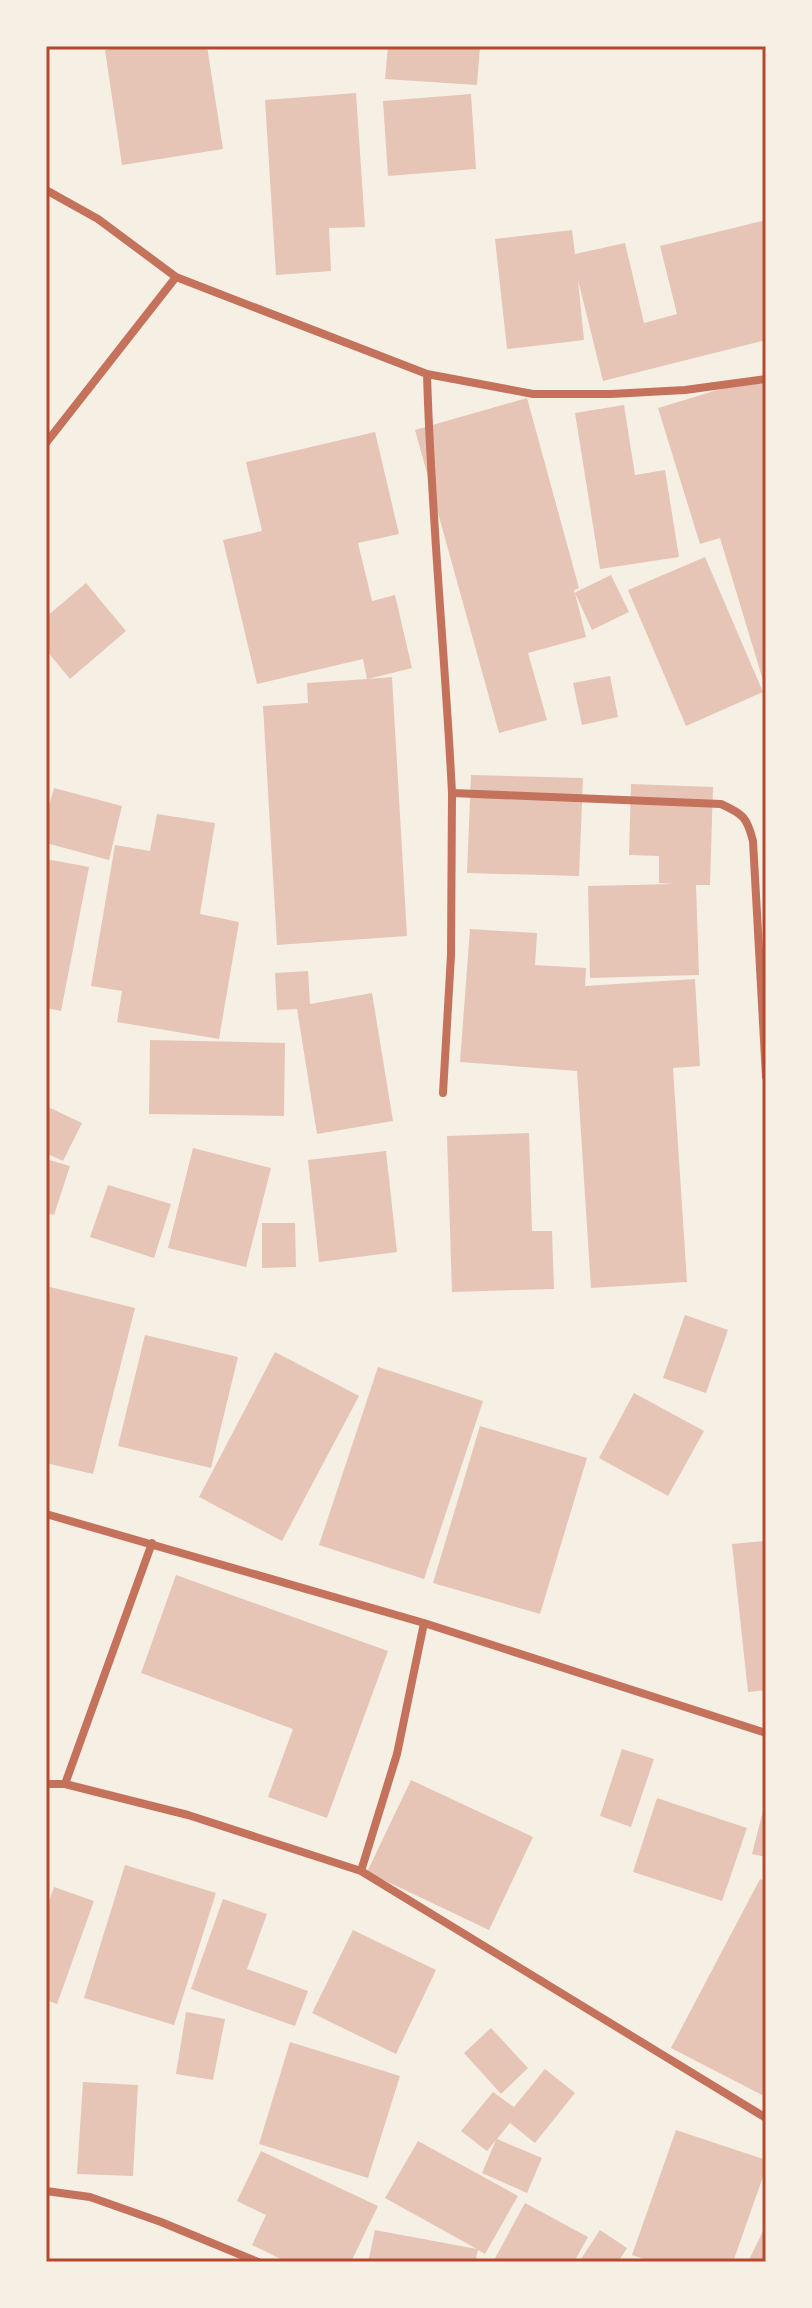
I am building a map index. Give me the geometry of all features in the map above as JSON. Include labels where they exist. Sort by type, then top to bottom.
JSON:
[{"type":"street","points":[[46,190],[98,219],[176,277],[427,374],[533,394],[670,391],[766,379]]},
{"type":"street","points":[[46,443],[176,277]]},
{"type":"street","points":[[427,374],[430,468],[442,609],[452,793],[451,955],[443,1093]]},
{"type":"street","points":[[452,793],[721,804],[748,820],[753,841],[766,1077]]},
{"type":"street","points":[[46,1514],[424,1623],[766,1733]]},
{"type":"street","points":[[65,1784],[152,1543]]},
{"type":"street","points":[[361,1871],[397,1754],[424,1623]]},
{"type":"street","points":[[46,1784],[65,1784],[188,1815],[361,1871],[766,2118]]},
{"type":"street","points":[[46,2191],[90,2197],[258,2262]]},
{"type":"building","points":[[128,46],[207,46],[223,149],[122,165],[105,50]]},
{"type":"building","points":[[388,46],[480,46],[477,85],[385,79]]},
{"type":"building","points":[[356,93],[365,227],[329,228],[331,271],[276,275],[265,100]]},
{"type":"building","points":[[471,94],[476,169],[388,176],[383,101]]},
{"type":"building","points":[[766,220],[766,340],[603,381],[578,280],[584,340],[507,349],[495,239],[572,230],[575,254],[625,243],[644,323],[677,314],[660,246]]},
{"type":"building","points":[[764,376],[765,687],[720,538],[700,544],[658,408]]},
{"type":"building","points":[[527,398],[579,588],[574,593],[611,575],[629,612],[592,630],[575,593],[586,637],[528,653],[547,720],[499,733],[415,430]]},
{"type":"building","points":[[624,405],[635,475],[665,470],[679,557],[600,569],[575,413]]},
{"type":"building","points":[[375,432],[399,534],[358,543],[372,601],[395,595],[412,668],[368,679],[392,677],[407,936],[277,945],[263,706],[308,703],[307,683],[367,679],[363,659],[257,684],[223,540],[262,531],[246,462]]},
{"type":"building","points":[[705,557],[763,692],[686,726],[628,590]]},
{"type":"building","points":[[86,583],[126,631],[70,679],[46,650],[46,617]]},
{"type":"building","points":[[610,676],[618,717],[582,725],[573,683]]},
{"type":"building","points":[[471,775],[583,778],[579,876],[467,873]]},
{"type":"building","points":[[631,784],[713,787],[710,885],[696,885],[699,975],[590,978],[588,886],[674,884],[659,883],[659,856],[629,855]]},
{"type":"building","points":[[54,788],[122,806],[109,860],[46,843],[46,816]]},
{"type":"building","points":[[157,814],[215,823],[200,914],[239,922],[219,1039],[117,1022],[122,991],[91,986],[115,845],[150,851]]},
{"type":"building","points":[[46,859],[89,867],[61,1011],[46,1008],[49,920],[46,920]]},
{"type":"building","points":[[470,929],[537,933],[535,965],[586,968],[585,986],[695,979],[700,1066],[673,1068],[687,1282],[591,1288],[577,1071],[460,1062]]},
{"type":"building","points":[[308,971],[310,1004],[372,993],[393,1121],[317,1134],[297,1009],[277,1010],[275,973]]},
{"type":"building","points":[[150,1040],[285,1043],[284,1116],[149,1114]]},
{"type":"building","points":[[46,1106],[82,1123],[63,1161],[46,1153]]},
{"type":"building","points":[[529,1133],[532,1231],[552,1231],[554,1289],[452,1292],[447,1136]]},
{"type":"building","points":[[193,1148],[271,1168],[246,1267],[168,1248]]},
{"type":"building","points":[[386,1151],[397,1252],[319,1262],[308,1160]]},
{"type":"building","points":[[46,1159],[70,1166],[54,1215],[46,1213]]},
{"type":"building","points":[[108,1185],[171,1204],[154,1258],[90,1237]]},
{"type":"building","points":[[262,1223],[295,1223],[296,1267],[262,1268]]},
{"type":"building","points":[[46,1286],[135,1308],[93,1474],[46,1463]]},
{"type":"building","points":[[685,1315],[728,1330],[706,1393],[663,1378]]},
{"type":"building","points":[[145,1335],[238,1357],[211,1468],[118,1446]]},
{"type":"building","points":[[275,1352],[359,1396],[282,1541],[199,1497]]},
{"type":"building","points":[[378,1367],[483,1401],[424,1579],[319,1545]]},
{"type":"building","points":[[634,1393],[704,1431],[668,1496],[599,1458]]},
{"type":"building","points":[[480,1426],[587,1458],[540,1614],[433,1583]]},
{"type":"building","points":[[764,1541],[766,1690],[748,1692],[732,1544]]},
{"type":"building","points":[[176,1575],[388,1651],[327,1818],[268,1797],[293,1729],[141,1673]]},
{"type":"building","points":[[622,1749],[654,1759],[631,1827],[600,1816]]},
{"type":"building","points":[[411,1780],[533,1837],[489,1930],[367,1872]]},
{"type":"building","points":[[657,1798],[747,1828],[722,1901],[633,1872]]},
{"type":"building","points":[[766,1804],[766,1857],[752,1854]]},
{"type":"building","points":[[125,1865],[216,1893],[174,2025],[84,1998]]},
{"type":"building","points":[[760,1879],[766,1882],[766,2089],[762,2095],[671,2048]]},
{"type":"building","points":[[54,1887],[94,1901],[57,2004],[46,2000],[46,1910]]},
{"type":"building","points":[[223,1899],[267,1914],[247,1969],[308,1991],[295,2026],[191,1989]]},
{"type":"building","points":[[353,1930],[436,1970],[396,2054],[312,2013]]},
{"type":"building","points":[[186,2012],[225,2019],[213,2080],[176,2074]]},
{"type":"building","points":[[491,2028],[528,2068],[501,2094],[464,2053]]},
{"type":"building","points":[[290,2042],[400,2076],[368,2178],[259,2144]]},
{"type":"building","points":[[545,2069],[575,2093],[535,2143],[510,2123],[497,2139],[542,2158],[527,2193],[482,2173],[496,2140],[487,2151],[461,2131],[493,2092],[514,2107]]},
{"type":"building","points":[[83,2082],[138,2085],[133,2176],[77,2174]]},
{"type":"building","points":[[676,2130],[766,2160],[766,2168],[733,2262],[652,2262],[632,2255]]},
{"type":"building","points":[[418,2141],[518,2196],[485,2254],[478,2250],[475,2262],[368,2262],[375,2230],[477,2249],[385,2198]]},
{"type":"building","points":[[261,2151],[378,2206],[351,2262],[287,2262],[252,2245],[266,2215],[237,2201]]},
{"type":"building","points":[[525,2203],[588,2237],[574,2262],[493,2262]]},
{"type":"building","points":[[766,2225],[766,2262],[748,2262]]},
{"type":"building","points":[[600,2230],[627,2248],[618,2262],[579,2262]]}]
